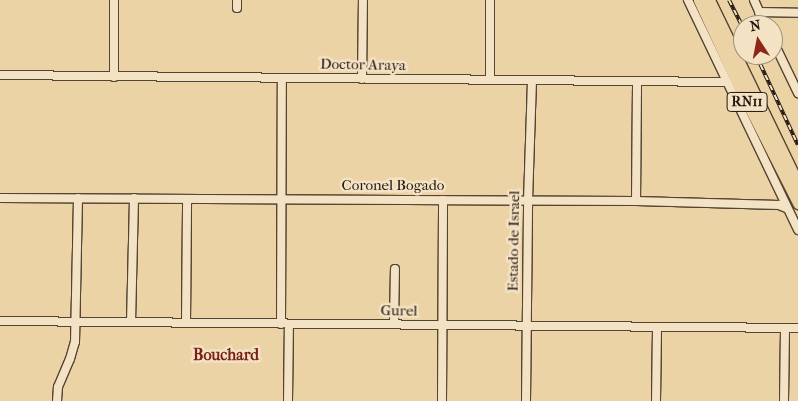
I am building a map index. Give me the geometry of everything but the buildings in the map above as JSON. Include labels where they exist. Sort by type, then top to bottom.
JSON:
[{"type":"main road","name":"RN11","points":[[698,0],[798,203]]},
{"type":"main road","name":"RN11","points":[[709,0],[798,184]]},
{"type":"street","points":[[114,0],[114,76]]},
{"type":"street","points":[[362,79],[363,0]]},
{"type":"street","points":[[490,0],[490,80]]},
{"type":"street","points":[[688,0],[798,230]]},
{"type":"street","points":[[754,0],[761,15]]},
{"type":"street","points":[[759,12],[798,13]]},
{"type":"street","points":[[783,62],[798,93]]},
{"type":"street","name":"Doctor Araya","points":[[0,76],[726,82]]},
{"type":"street","points":[[282,78],[282,199],[288,401]]},
{"type":"street","name":"Estado de Israel","points":[[526,401],[528,201],[532,80]]},
{"type":"street","points":[[636,201],[637,82]]},
{"type":"street","name":"Coronel Bogado","points":[[0,198],[636,201],[779,205],[786,208]]},
{"type":"street","points":[[57,401],[58,387],[70,358],[74,342],[78,198]]},
{"type":"street","points":[[131,322],[134,198]]},
{"type":"street","points":[[186,199],[186,323]]},
{"type":"street","points":[[442,401],[443,200]]},
{"type":"street","points":[[394,324],[395,268]]},
{"type":"street","name":"Gurel","points":[[0,321],[798,328]]},
{"type":"street","points":[[656,401],[657,326]]},
{"type":"street","points":[[784,401],[785,328]]},
{"type":"railway","points":[[729,0],[736,15]]},
{"type":"railway","points":[[761,65],[798,145]]},
{"type":"district","name":"Bouchard","points":[[226,355]]}]
